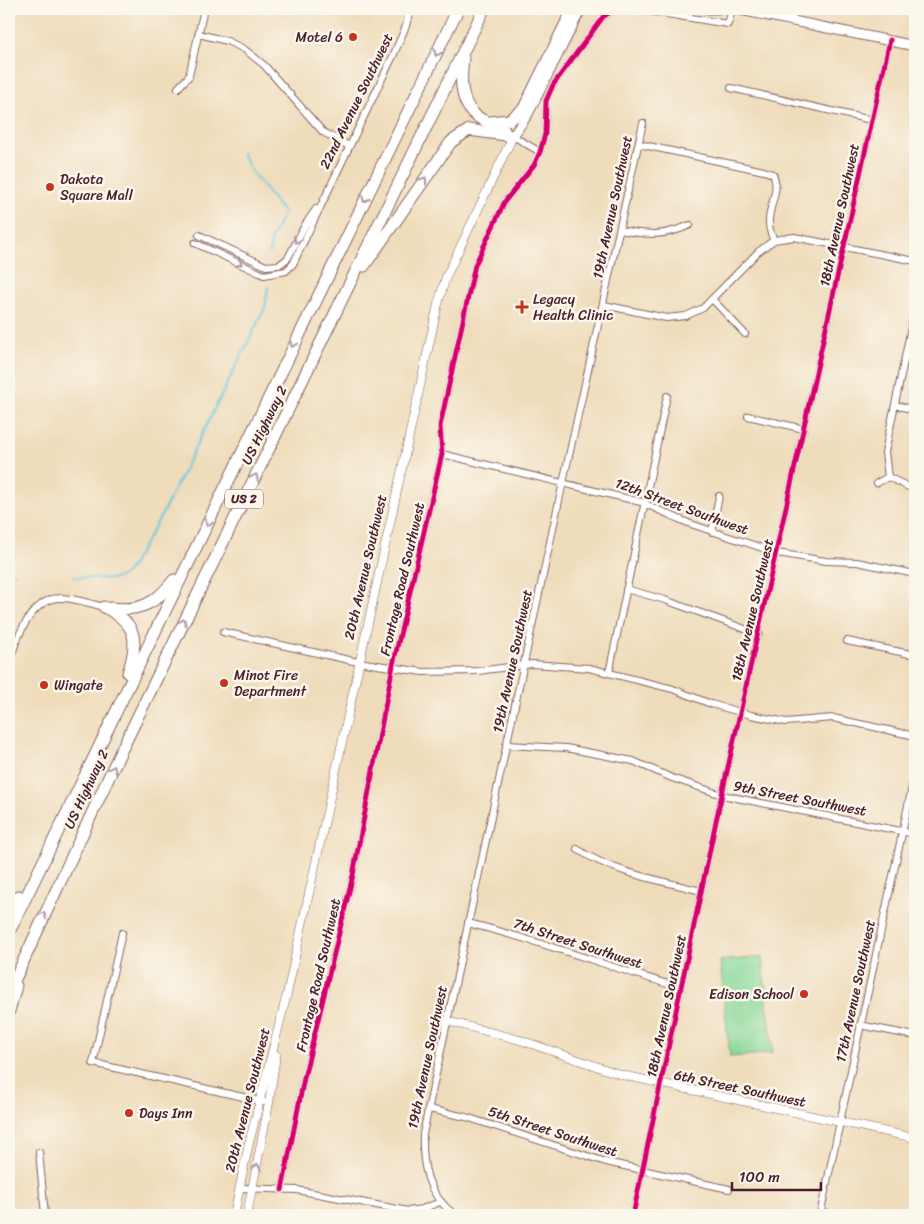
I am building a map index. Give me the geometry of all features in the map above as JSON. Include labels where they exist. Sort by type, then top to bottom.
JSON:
[{"type":"highway","name":"US Highway 2","points":[[9,932],[263,405],[458,9]]},
{"type":"highway","name":"US Highway 2","points":[[9,992],[30,943],[152,688],[314,358],[329,322],[484,9]]},
{"type":"highway","points":[[464,51],[461,78],[465,99],[474,114],[513,136]]},
{"type":"highway","points":[[490,122],[509,120],[521,111]]},
{"type":"highway","points":[[329,322],[367,261],[451,142],[469,130],[513,136]]},
{"type":"highway","points":[[104,607],[133,609],[150,605],[168,588],[188,563]]},
{"type":"highway","points":[[104,607],[120,614],[130,626],[134,641],[130,665],[112,717]]},
{"type":"highway","points":[[9,912],[50,846]]},
{"type":"highway","points":[[9,1011],[30,943]]},
{"type":"main road","name":"20th Avenue Southwest","points":[[513,136],[521,111],[572,9]]},
{"type":"main road","name":"20th Avenue Southwest","points":[[513,136],[528,114],[581,9]]},
{"type":"main road","points":[[708,9],[718,9]]},
{"type":"main road","points":[[733,9],[915,46]]},
{"type":"street","points":[[178,88],[189,76],[204,9]]},
{"type":"street","name":"Frontage Road Southwest","points":[[282,1190],[304,1078],[353,875],[393,665],[442,454],[440,426],[475,266],[505,201],[534,165],[540,152],[545,134],[546,101],[553,85],[603,17],[615,9]]},
{"type":"street","points":[[636,9],[728,24],[733,9]]},
{"type":"street","name":"22nd Avenue Southwest","points":[[195,243],[264,275],[286,271],[293,264],[348,146],[394,54],[409,10]]},
{"type":"street","points":[[199,34],[227,41],[244,49],[263,64],[323,132],[348,146]]},
{"type":"street","name":"18th Avenue Southwest","points":[[633,1215],[701,891],[890,40]]},
{"type":"street","points":[[731,88],[871,120]]},
{"type":"street","name":"19th Avenue Southwest","points":[[440,1202],[428,1180],[423,1164],[423,1134],[563,482],[604,305],[643,123]]},
{"type":"street","points":[[513,136],[540,152]]},
{"type":"street","name":"20th Avenue Southwest","points":[[234,1215],[281,1017],[438,304],[446,277],[513,136]]},
{"type":"street","points":[[639,144],[764,170],[773,174],[775,188],[768,225],[774,240]]},
{"type":"street","name":"22nd Avenue Southwest","points":[[199,235],[266,266],[278,265],[288,258],[305,225],[323,199]]},
{"type":"street","points":[[620,230],[650,236],[674,232],[690,226]]},
{"type":"street","points":[[604,305],[666,318],[686,316],[703,308],[758,252],[774,240],[794,237],[843,245],[915,261]]},
{"type":"street","points":[[712,299],[745,334]]},
{"type":"street","points":[[888,477],[885,452],[914,325],[915,309]]},
{"type":"street","points":[[608,673],[667,396]]},
{"type":"street","points":[[895,405],[915,410]]},
{"type":"street","points":[[748,416],[804,429]]},
{"type":"street","name":"12th Street Southwest","points":[[442,454],[644,503],[712,532],[777,553],[826,561],[857,562],[915,574]]},
{"type":"street","points":[[877,484],[888,477]]},
{"type":"street","points":[[888,477],[915,490]]},
{"type":"street","points":[[712,532],[719,496]]},
{"type":"street","points":[[626,589],[666,600],[759,634]]},
{"type":"street","points":[[9,662],[14,641],[23,624],[47,601],[59,598],[104,607]]},
{"type":"street","points":[[223,632],[358,662],[393,665],[423,672],[450,673],[524,665],[563,666],[608,673],[673,689],[741,713],[786,722],[832,718],[915,736]]},
{"type":"street","points":[[847,641],[915,655]]},
{"type":"street","name":"9th Street Southwest","points":[[506,745],[566,748],[633,760],[672,778],[722,795],[915,834]]},
{"type":"street","name":"17th Avenue Southwest","points":[[820,1214],[915,773]]},
{"type":"street","points":[[577,849],[600,863],[701,891]]},
{"type":"street","name":"7th Street Southwest","points":[[468,923],[518,936],[681,988]]},
{"type":"street","points":[[122,932],[93,1063],[269,1103]]},
{"type":"street","name":"20th Avenue Southwest","points":[[248,1215],[269,1103],[281,1017]]},
{"type":"street","name":"6th Street Southwest","points":[[447,1021],[520,1040],[622,1075],[915,1138]]},
{"type":"street","points":[[860,1025],[915,1036]]},
{"type":"street","name":"5th Street Southwest","points":[[429,1109],[466,1117],[564,1150],[643,1171],[729,1189]]},
{"type":"street","points":[[40,1152],[45,1215]]},
{"type":"street","name":"20th Avenue Southwest","points":[[240,1188],[253,1188]]},
{"type":"street","points":[[253,1188],[297,1190],[408,1211],[422,1209],[440,1202],[455,1215]]},
{"type":"street","points":[[820,1214],[836,1215]]},
{"type":"green space","points":[[762,957],[773,1053],[730,1057],[720,961]]},
{"type":"waterway","points":[[242,153],[253,174],[284,213],[271,239],[270,253]]},
{"type":"waterway","points":[[72,577],[112,579],[123,576],[130,569],[162,514],[265,308],[268,287]]},
{"type":"waterway","points":[[9,573],[16,573]]},
{"type":"cycle path","points":[[282,1190],[304,1078],[353,875],[393,665],[442,454],[440,426],[475,265],[505,201],[534,165],[540,152],[545,134],[546,101],[553,85],[603,17],[615,9]]},
{"type":"cycle path","points":[[633,1215],[716,821],[890,40]]},
{"type":"place","name":"Motel 6","points":[[353,37]]},
{"type":"place","name":"Dakota Square Mall","points":[[50,187]]},
{"type":"place","name":"Legacy Health Clinic","points":[[522,307]]},
{"type":"place","name":"Minot Fire Department","points":[[224,683]]},
{"type":"place","name":"Wingate","points":[[44,685]]},
{"type":"place","name":"Edison School","points":[[804,994]]},
{"type":"place","name":"Days Inn","points":[[129,1113]]}]
